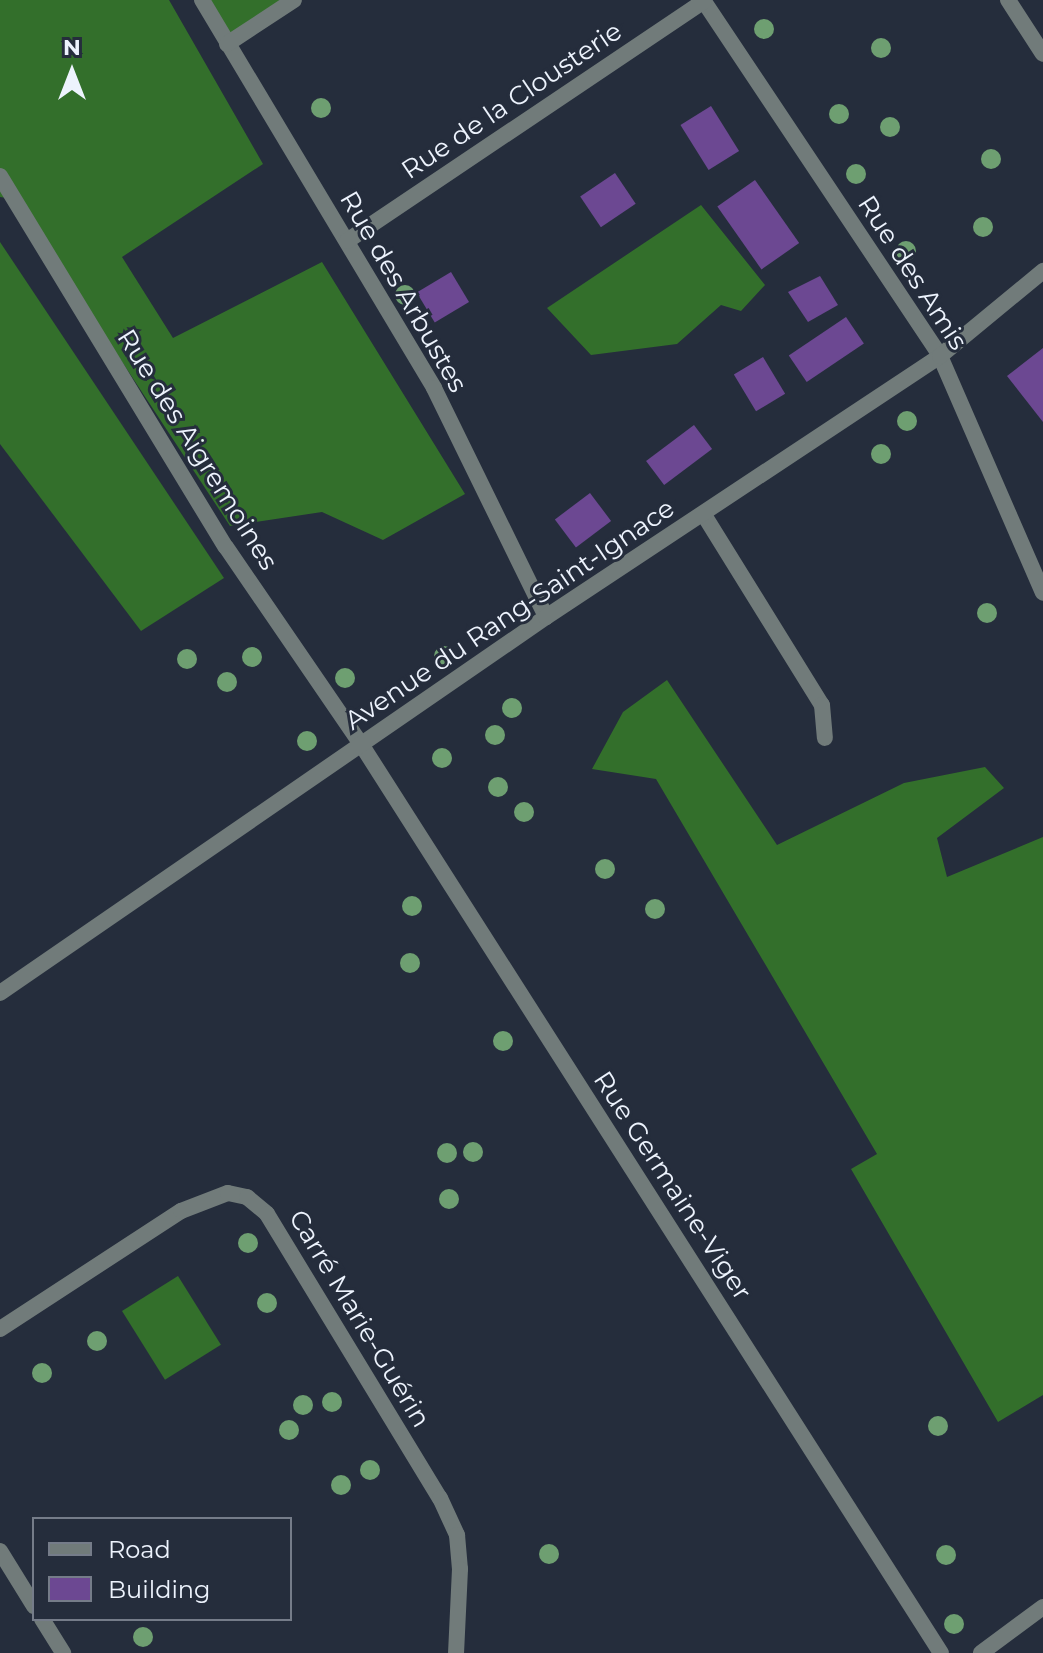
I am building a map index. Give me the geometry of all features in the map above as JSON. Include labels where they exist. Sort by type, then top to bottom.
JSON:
[{"type":"street","name":"Rue des Arbustes","points":[[202,0],[434,388],[546,617]]},
{"type":"street","points":[[227,44],[294,0]]},
{"type":"street","points":[[1008,0],[1043,54]]},
{"type":"street","name":"Rue de la Clousterie","points":[[347,241],[703,1]]},
{"type":"street","name":"Rue des Amis","points":[[703,1],[940,356],[1043,593]]},
{"type":"street","name":"Rue des Aigremoines","points":[[0,176],[226,547],[361,744]]},
{"type":"street","name":"Avenue du Rang-Saint-Ignace","points":[[0,993],[546,617],[940,356],[1043,271]]},
{"type":"street","points":[[704,515],[822,705],[825,738]]},
{"type":"street","name":"Rue Germaine-Viger","points":[[361,744],[941,1653]]},
{"type":"street","name":"Carré Marie-Guérin","points":[[0,1329],[205,1198],[228,1193],[247,1197],[267,1214],[440,1498],[457,1535],[460,1569],[456,1653]]},
{"type":"street","points":[[0,1551],[32,1603]]},
{"type":"street","points":[[981,1653],[1043,1607]]},
{"type":"street","points":[[43,1621],[63,1653]]},
{"type":"green space","points":[[0,0],[169,0],[263,164],[122,257],[173,338],[322,262],[465,494],[383,540],[322,512],[230,526],[15,199],[0,197]]},
{"type":"green space","points":[[202,0],[296,0],[232,48]]},
{"type":"green space","points":[[701,205],[765,285],[741,311],[721,305],[677,344],[591,355],[547,308]]},
{"type":"green space","points":[[0,242],[224,578],[141,631],[0,444]]},
{"type":"green space","points":[[667,680],[777,845],[904,783],[985,767],[1004,788],[937,838],[947,877],[1043,837],[1043,1395],[998,1422],[851,1169],[877,1154],[656,779],[592,769],[623,712]]},
{"type":"green space","points":[[178,1276],[221,1345],[165,1380],[122,1311]]},
{"type":"building","points":[[711,106],[739,151],[709,170],[680,125]]},
{"type":"building","points":[[615,173],[636,204],[601,227],[580,196]]},
{"type":"building","points":[[755,180],[799,243],[761,269],[717,206]]},
{"type":"building","points":[[451,272],[469,302],[435,323],[417,293]]},
{"type":"building","points":[[820,276],[838,305],[808,322],[788,292]]},
{"type":"building","points":[[846,317],[864,344],[807,382],[789,356]]},
{"type":"building","points":[[1043,348],[1043,422],[1007,376]]},
{"type":"building","points":[[763,357],[785,394],[756,411],[734,375]]},
{"type":"building","points":[[694,425],[712,449],[664,485],[646,461]]},
{"type":"building","points":[[590,493],[611,521],[576,547],[555,519]]}]
